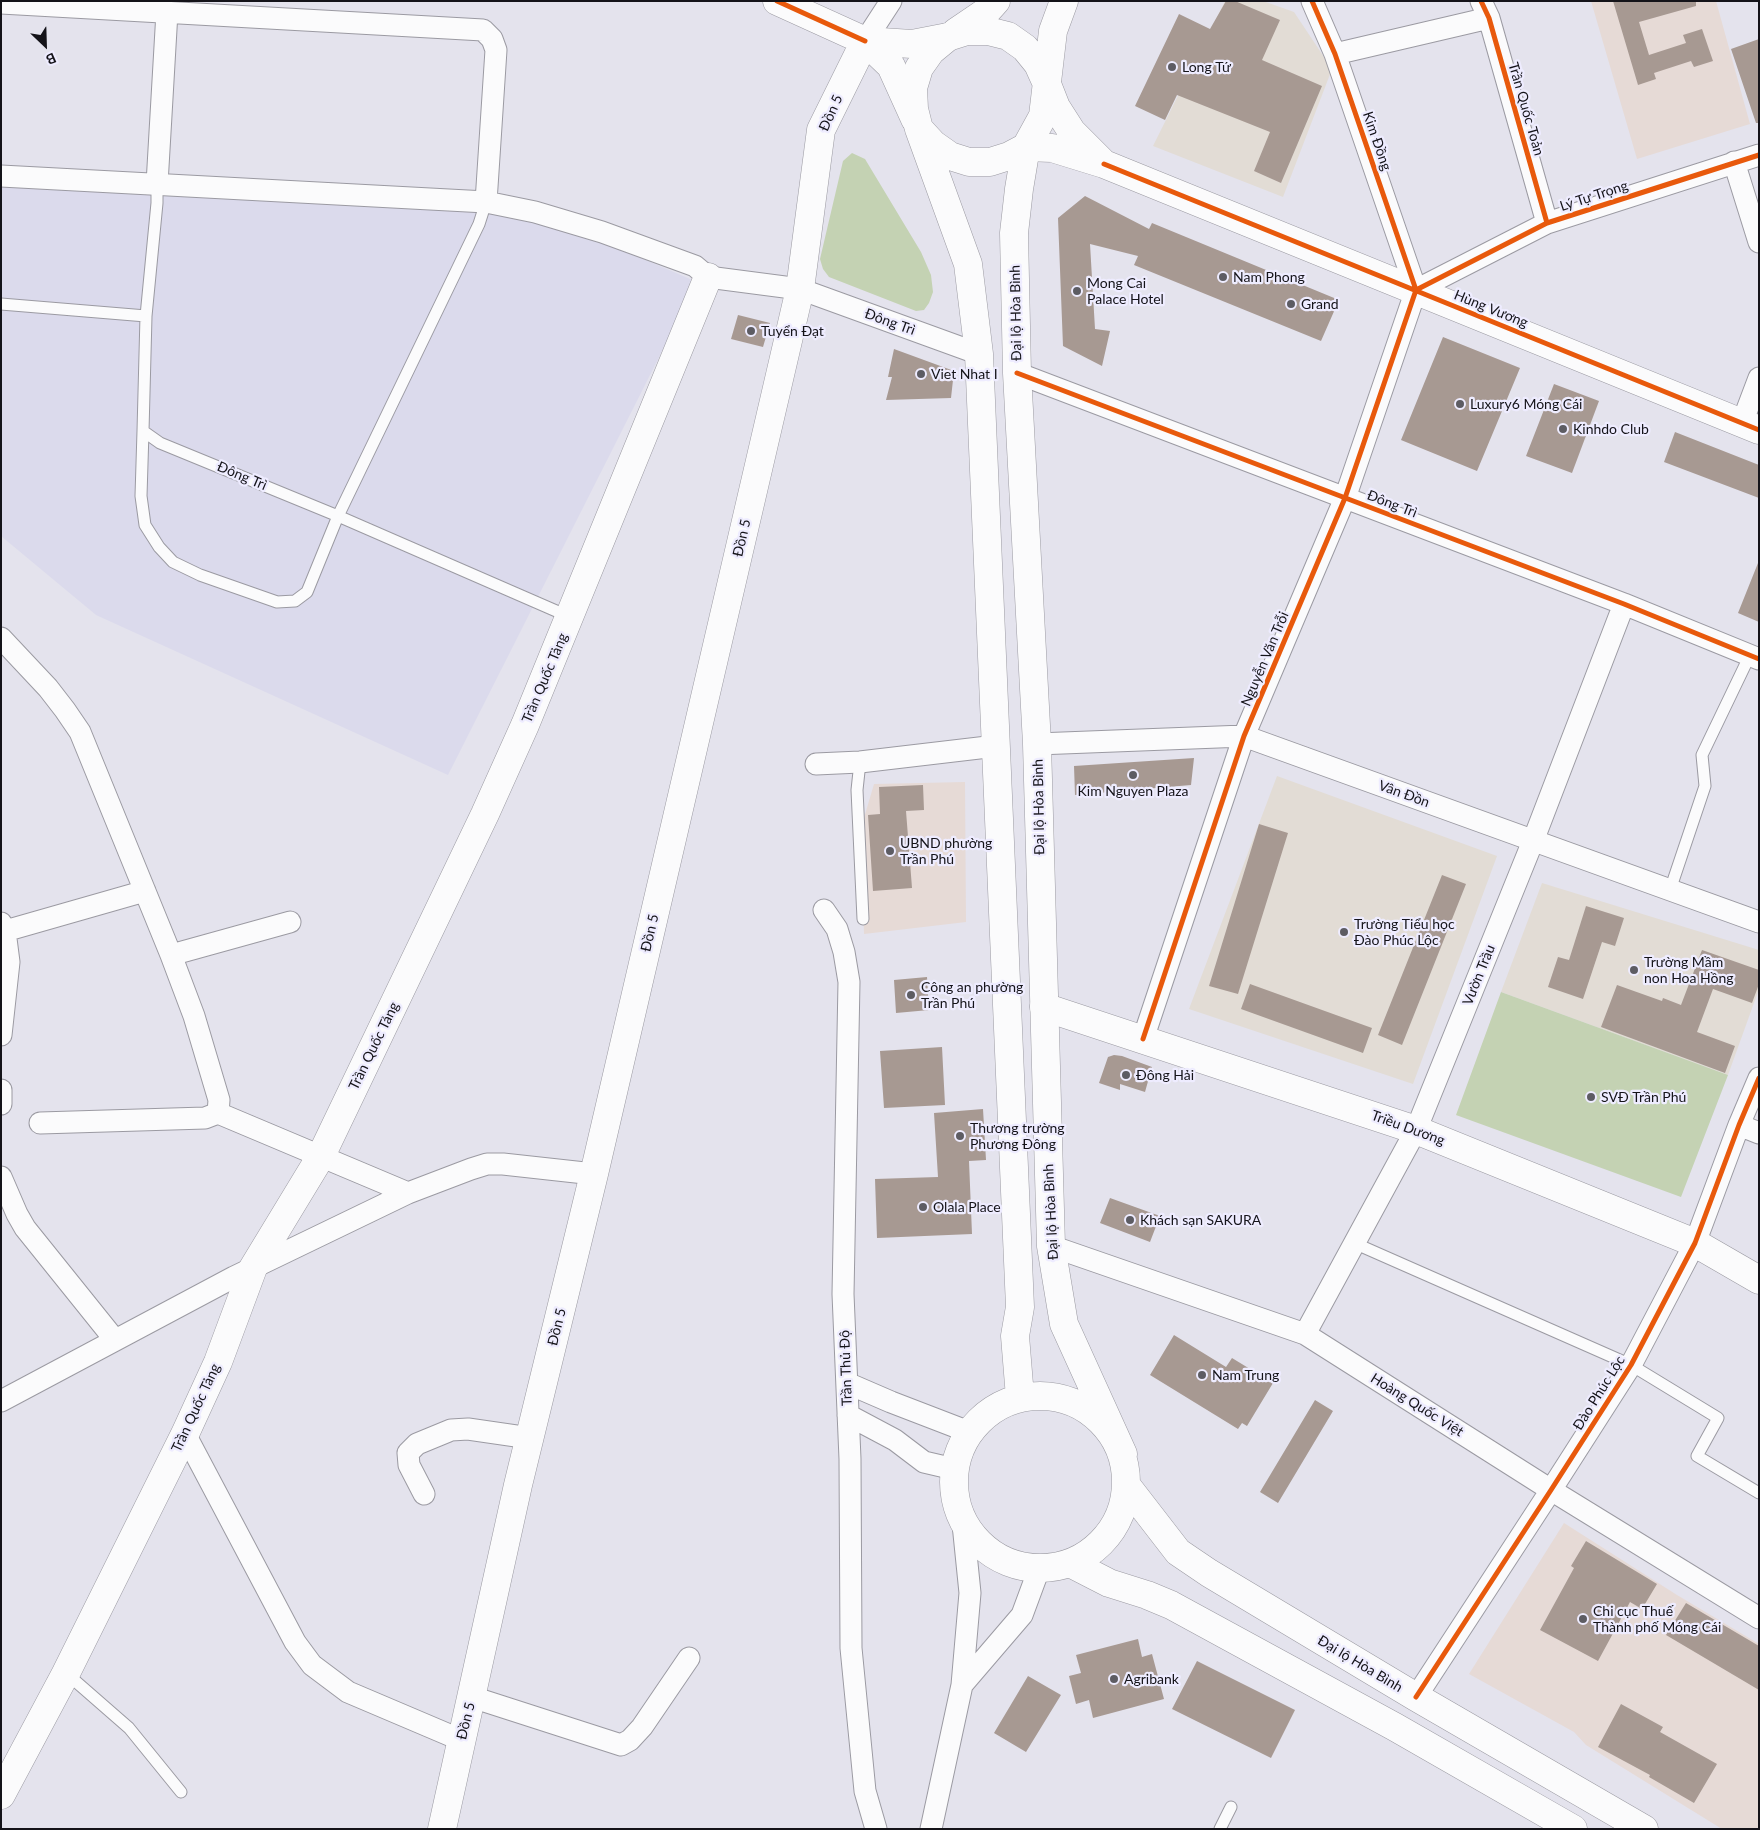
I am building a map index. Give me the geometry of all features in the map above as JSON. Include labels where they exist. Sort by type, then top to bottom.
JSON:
[{"type":"main road","points":[[777,1],[866,41],[912,44],[967,31],[988,31],[1008,36],[1030,53],[1038,64],[1056,107],[1072,132],[1104,164]]},
{"type":"main road","points":[[996,1],[987,11],[948,37],[931,51],[919,68],[913,88],[914,109],[919,129],[933,144],[950,156],[969,162],[990,162],[1009,156],[1026,147],[1043,116],[1053,31],[1064,1]]},
{"type":"main road","points":[[866,41],[891,66],[919,129],[968,264],[980,354],[1020,1307],[1015,1336],[1020,1397]]},
{"type":"main road","name":"Đồn 5","points":[[442,1829],[530,1438],[594,1174],[800,289],[822,130],[866,41]]},
{"type":"main road","name":"Hùng Vương","points":[[1026,147],[1052,148],[1104,164],[1750,427]]},
{"type":"main road","name":"Đại lộ Hòa Bình","points":[[1026,147],[1018,189],[1014,233],[1017,373],[1037,744],[1051,1246],[1064,1324],[1123,1454]]},
{"type":"main road","name":"Trần Quốc Tảng","points":[[1,1795],[66,1673],[185,1434],[218,1362],[253,1268],[321,1156],[485,814],[570,617],[708,278]]},
{"type":"main road","points":[[980,354],[1017,373]]},
{"type":"main road","points":[[996,746],[1037,744]]},
{"type":"main road","points":[[1006,1000],[1044,1003]]},
{"type":"main road","name":"Triều Dương","points":[[1044,1003],[1143,1039],[1416,1130],[1695,1243],[1759,1280]]},
{"type":"main road","points":[[1052,1396],[1083,1406],[1107,1426],[1123,1454],[1128,1486],[1120,1516],[1108,1536],[1090,1552],[1070,1563],[1039,1568],[1016,1565],[995,1556],[977,1542],[963,1524],[954,1497],[954,1469],[969,1432],[991,1410],[1020,1397],[1052,1396]]},
{"type":"main road","name":"Đại lộ Hòa Bình","points":[[1128,1486],[1178,1552],[1209,1573],[1416,1697],[1644,1829]]},
{"type":"main road","points":[[1070,1563],[1109,1583],[1171,1605],[1395,1728],[1568,1827]]},
{"type":"main road","points":[[1395,1728],[1416,1697]]},
{"type":"street","points":[[866,41],[891,1]]},
{"type":"street","name":"Kim Đồng","points":[[1312,1],[1335,54],[1416,290]]},
{"type":"street","points":[[1,3],[483,30],[492,39],[496,50],[486,202]]},
{"type":"street","points":[[1335,54],[1485,10]]},
{"type":"street","name":"Trần Quốc Toản","points":[[1485,10],[1547,223]]},
{"type":"street","points":[[157,184],[168,12]]},
{"type":"street","name":"Lý Tự Trọng","points":[[1416,290],[1547,223],[1759,155]]},
{"type":"street","points":[[1734,162],[1759,242]]},
{"type":"street","points":[[1,176],[486,202],[535,212],[602,232],[695,266],[708,278]]},
{"type":"street","name":"Đông Trì","points":[[708,278],[800,289],[980,354]]},
{"type":"street","name":"Nguyễn Văn Trỗi","points":[[1143,1039],[1244,736],[1345,498],[1416,290]]},
{"type":"street","name":"Đông Trì","points":[[1017,373],[1624,604],[1754,657]]},
{"type":"street","points":[[1750,427],[1759,378]]},
{"type":"street","name":"Vườn Trầu","points":[[1304,1334],[1416,1130],[1533,841],[1624,604]]},
{"type":"street","points":[[1,638],[48,688],[80,732],[194,1016],[219,1100],[218,1114]]},
{"type":"street","name":"Vân Đồn","points":[[1037,744],[1244,736],[1759,922]]},
{"type":"street","points":[[816,764],[860,762],[996,746]]},
{"type":"street","points":[[1,1034],[9,962],[3,927],[145,891]]},
{"type":"street","name":"Trần Thủ Độ","points":[[824,910],[836,929],[844,952],[849,982],[843,1294],[850,1469],[851,1648],[865,1791],[876,1829]]},
{"type":"street","points":[[171,956],[290,922]]},
{"type":"street","name":"Đào Phúc Lộc","points":[[1416,1697],[1631,1365],[1695,1243],[1739,1125],[1759,1078]]},
{"type":"street","points":[[1,1090],[1,1104]]},
{"type":"street","points":[[40,1123],[205,1118],[218,1114],[408,1193]]},
{"type":"street","points":[[1739,1125],[1759,1133]]},
{"type":"street","points":[[1,1401],[253,1268],[408,1193],[487,1164],[594,1174]]},
{"type":"street","points":[[1,1178],[16,1214],[115,1340]]},
{"type":"street","name":"Hoàng Quốc Việt","points":[[1051,1246],[1304,1334],[1551,1490],[1759,1618]]},
{"type":"street","points":[[847,1383],[969,1432]]},
{"type":"street","points":[[848,1415],[895,1440],[924,1462],[954,1469]]},
{"type":"street","points":[[424,1494],[409,1465],[408,1453],[416,1444],[451,1430],[468,1429],[530,1438]]},
{"type":"street","points":[[185,1434],[295,1642],[312,1666],[348,1692],[461,1740]]},
{"type":"street","points":[[931,1829],[962,1684],[970,1593],[963,1524]]},
{"type":"street","points":[[962,1684],[1022,1615],[1039,1568]]},
{"type":"street","points":[[472,1697],[621,1744],[630,1740],[642,1727],[689,1658]]},
{"type":"lane","points":[[157,184],[157,203],[146,316],[141,496],[145,525],[159,547],[173,562],[200,575],[277,602],[295,602],[307,592],[338,516],[479,224],[486,202]]},
{"type":"lane","points":[[1,304],[146,316]]},
{"type":"lane","name":"Đông Trì","points":[[143,431],[160,443],[338,516],[570,617]]},
{"type":"lane","points":[[1670,890],[1705,786],[1702,755],[1754,657]]},
{"type":"lane","points":[[860,762],[857,790],[863,919]]},
{"type":"lane","points":[[1354,1243],[1631,1365],[1718,1418],[1697,1456],[1759,1493]]},
{"type":"lane","points":[[66,1673],[129,1728],[181,1792]]},
{"type":"lane","points":[[1220,1829],[1231,1807]]},
{"type":"shaded area","points":[[1225,1],[1263,1],[1294,12],[1332,69],[1283,197],[1153,146]]},
{"type":"shaded area","points":[[1591,1],[1716,1],[1750,124],[1637,159]]},
{"type":"shaded area","points":[[1,175],[489,205],[576,230],[697,282],[448,775],[96,615],[1,536]]},
{"type":"shaded area","name":"Trường Tiểu học Đào Phúc Lộc","points":[[1277,776],[1497,856],[1413,1084],[1189,1009]]},
{"type":"shaded area","points":[[965,782],[966,922],[864,934],[861,828],[874,784]]},
{"type":"shaded area","name":"Trường Mầm non Hoa Hồng","points":[[1542,883],[1759,950],[1759,989],[1728,1075],[1501,992]]},
{"type":"shaded area","points":[[1564,1523],[1677,1595],[1759,1644],[1759,1829],[1722,1829],[1586,1745],[1574,1732],[1469,1674]]},
{"type":"green space","points":[[852,153],[865,159],[921,252],[931,275],[933,292],[924,310],[916,311],[829,277],[823,269],[820,259],[843,161]]},
{"type":"green space","name":"SVĐ Trần Phú","points":[[1501,992],[1728,1075],[1681,1197],[1456,1115]]},
{"type":"building","points":[[1226,1],[1235,1],[1280,20],[1262,60],[1322,86],[1281,183],[1254,171],[1270,132],[1177,95],[1165,120],[1135,106],[1179,14],[1210,29]]},
{"type":"building","points":[[1613,1],[1696,1],[1696,6],[1639,22],[1649,55],[1686,43],[1683,35],[1702,29],[1713,61],[1694,67],[1691,61],[1654,73],[1656,79],[1638,85]]},
{"type":"building","points":[[1759,39],[1759,123],[1756,123],[1731,49]]},
{"type":"building","points":[[1085,196],[1149,229],[1152,223],[1339,300],[1321,341],[1134,265],[1138,256],[1090,244],[1095,329],[1110,331],[1102,366],[1063,346],[1058,218]]},
{"type":"building","name":"Tuyển Đạt","points":[[738,315],[770,323],[763,347],[731,339]]},
{"type":"building","name":"Luxury6 Móng Cái","points":[[1443,337],[1520,368],[1477,471],[1401,440]]},
{"type":"building","name":"Viet Nhat I","points":[[894,349],[954,371],[951,398],[886,400],[892,377],[888,377]]},
{"type":"building","name":"Kinhdo Club","points":[[1554,384],[1599,401],[1572,473],[1526,456]]},
{"type":"building","points":[[1675,432],[1759,465],[1759,498],[1664,462]]},
{"type":"building","points":[[1759,563],[1759,622],[1738,613]]},
{"type":"building","name":"Kim Nguyen Plaza","points":[[1194,758],[1191,785],[1075,795],[1074,766]]},
{"type":"building","name":"UBND phường Trần Phú","points":[[923,785],[924,810],[906,811],[912,888],[873,891],[868,815],[880,814],[879,787]]},
{"type":"building","points":[[1259,824],[1288,833],[1238,994],[1209,986]]},
{"type":"building","points":[[1442,875],[1466,884],[1402,1045],[1378,1035]]},
{"type":"building","points":[[1586,906],[1624,918],[1615,946],[1602,942],[1583,999],[1548,987],[1558,957],[1569,960]]},
{"type":"building","points":[[1702,950],[1759,970],[1759,984],[1752,1003],[1713,989],[1697,1032],[1735,1046],[1725,1073],[1601,1027],[1617,985],[1662,1001],[1663,998],[1681,1005]]},
{"type":"building","name":"Công an phường Trần Phú","points":[[927,977],[929,1010],[896,1013],[894,980]]},
{"type":"building","points":[[1250,984],[1372,1028],[1363,1053],[1241,1009]]},
{"type":"building","points":[[942,1047],[945,1105],[884,1108],[880,1051]]},
{"type":"building","name":"Đông Hải","points":[[1114,1055],[1152,1067],[1145,1092],[1120,1084],[1120,1090],[1099,1083],[1108,1057]]},
{"type":"building","name":"Olala Place","points":[[983,1109],[986,1160],[969,1161],[972,1234],[877,1238],[875,1179],[938,1177],[934,1113]]},
{"type":"building","name":"Khách sạn SAKURA","points":[[1110,1198],[1160,1216],[1150,1242],[1100,1223]]},
{"type":"building","points":[[1174,1335],[1226,1367],[1232,1358],[1273,1383],[1247,1426],[1242,1423],[1238,1429],[1150,1375]]},
{"type":"building","points":[[1315,1400],[1333,1411],[1278,1503],[1260,1492]]},
{"type":"building","points":[[1586,1541],[1657,1584],[1642,1609],[1630,1602],[1598,1661],[1540,1630],[1574,1568],[1571,1566]]},
{"type":"building","points":[[1686,1603],[1759,1646],[1759,1690],[1666,1635]]},
{"type":"building","name":"Agribank","points":[[1138,1639],[1142,1657],[1152,1654],[1164,1699],[1093,1718],[1089,1700],[1076,1704],[1069,1676],[1081,1673],[1076,1655]]},
{"type":"building","points":[[1197,1661],[1295,1710],[1271,1758],[1172,1709]]},
{"type":"building","points":[[1028,1676],[1061,1695],[1026,1752],[994,1733]]},
{"type":"building","points":[[1621,1704],[1663,1727],[1660,1732],[1717,1764],[1694,1803],[1649,1777],[1650,1775],[1598,1747]]},
{"type":"cycle path","points":[[777,1],[865,41]]},
{"type":"cycle path","points":[[1312,1],[1335,54],[1416,290]]},
{"type":"cycle path","points":[[1481,1],[1489,18],[1547,223]]},
{"type":"cycle path","points":[[1416,290],[1547,223],[1759,155]]},
{"type":"cycle path","points":[[1104,164],[1759,430]]},
{"type":"cycle path","points":[[1143,1039],[1244,736],[1345,498],[1416,290]]},
{"type":"cycle path","points":[[1017,373],[1624,604],[1759,659]]},
{"type":"cycle path","points":[[1416,1697],[1631,1365],[1695,1243],[1739,1125],[1759,1078]]},
{"type":"place","name":"Long Tứ","points":[[1172,67]]},
{"type":"place","name":"Nam Phong","points":[[1223,277]]},
{"type":"place","name":"Mong Cai Palace Hotel","points":[[1077,291]]},
{"type":"place","name":"Grand","points":[[1291,304]]},
{"type":"place","name":"Tuyển Đạt","points":[[751,331]]},
{"type":"place","name":"Viet Nhat I","points":[[921,374]]},
{"type":"place","name":"Luxury6 Móng Cái","points":[[1460,404]]},
{"type":"place","name":"Kinhdo Club","points":[[1563,429]]},
{"type":"place","name":"Kim Nguyen Plaza","points":[[1133,775]]},
{"type":"place","name":"UBND phường Trần Phú","points":[[890,851]]},
{"type":"place","name":"Trường Tiểu học Đào Phúc Lộc","points":[[1344,932]]},
{"type":"place","name":"Trường Mầm non Hoa Hồng","points":[[1634,970]]},
{"type":"place","name":"Công an phường Trần Phú","points":[[911,995]]},
{"type":"place","name":"Đông Hải","points":[[1126,1075]]},
{"type":"place","name":"SVĐ Trần Phú","points":[[1591,1097]]},
{"type":"place","name":"Thương trường Phương Đông","points":[[960,1136]]},
{"type":"place","name":"Olala Place","points":[[923,1207]]},
{"type":"place","name":"Khách sạn SAKURA","points":[[1130,1220]]},
{"type":"place","name":"Nam Trung","points":[[1202,1375]]},
{"type":"place","name":"Chi cục Thuế Thành phố Móng Cái","points":[[1583,1619]]},
{"type":"place","name":"Agribank","points":[[1114,1679]]}]
